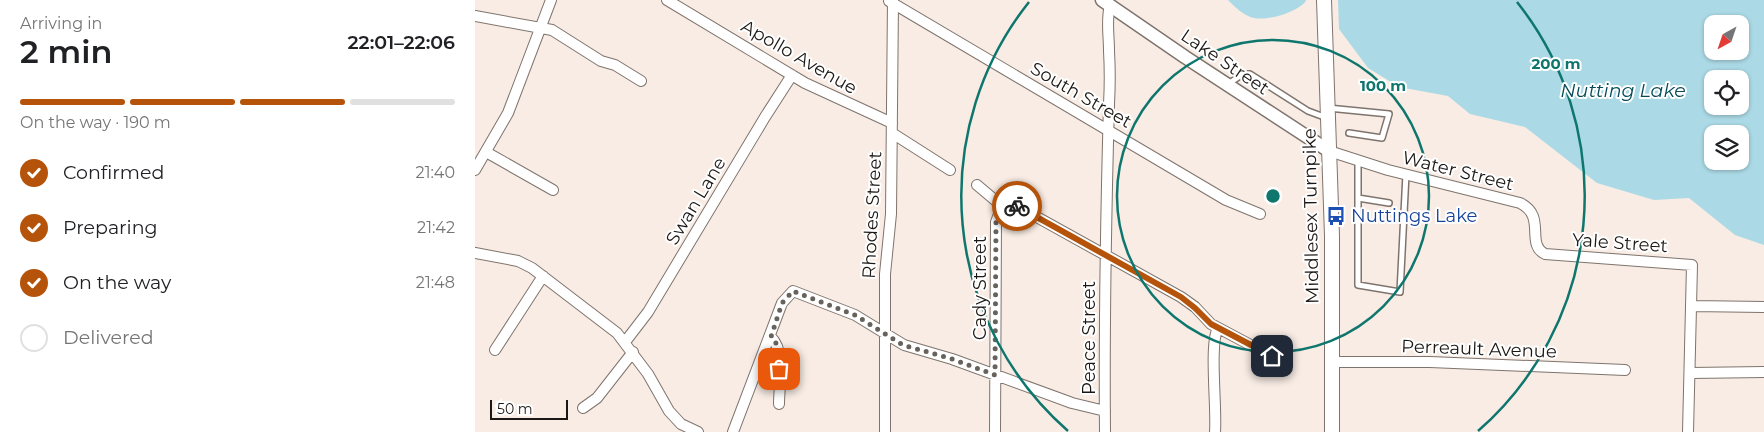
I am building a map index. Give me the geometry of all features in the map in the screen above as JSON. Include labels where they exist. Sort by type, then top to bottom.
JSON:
[{"type":"main road","name":"Middlesex Turnpike","points":[[1324,0],[1333,362],[1332,432]]},
{"type":"street","points":[[475,170],[509,113],[551,0]]},
{"type":"street","name":"Apollo Avenue","points":[[667,0],[744,44],[792,76],[892,128],[950,170]]},
{"type":"street","name":"Rhodes Street","points":[[885,432],[885,274],[891,214],[891,1]]},
{"type":"street","name":"South Street","points":[[891,1],[953,41],[1108,129],[1232,203],[1261,214]]},
{"type":"street","name":"Peace Street","points":[[1105,432],[1110,61],[1106,3]]},
{"type":"street","name":"Lake Street","points":[[1106,3],[1329,151]]},
{"type":"street","points":[[475,16],[540,26],[557,32],[593,56],[620,67],[641,82]]},
{"type":"street","name":"Swan Lane","points":[[625,342],[648,312],[765,117],[792,76]]},
{"type":"street","name":"Water Street","points":[[1329,151],[1358,162],[1525,205],[1533,215],[1536,244],[1541,252],[1545,254]]},
{"type":"street","points":[[486,152],[553,190]]},
{"type":"street","points":[[977,186],[1002,206],[1007,204],[1017,206],[1181,297],[1217,328],[1286,364]]},
{"type":"street","name":"Cady Street","points":[[995,432],[996,222],[1002,206]]},
{"type":"street","points":[[475,253],[518,261],[543,276],[625,342],[648,374],[669,411],[681,424],[698,432]]},
{"type":"street","name":"Yale Street","points":[[1545,254],[1692,265],[1692,306]]},
{"type":"street","points":[[495,350],[543,276]]},
{"type":"street","points":[[733,432],[771,337],[782,303],[793,291],[855,315],[884,335],[914,349],[952,359],[1072,403],[1105,411]]},
{"type":"street","points":[[1688,432],[1692,306],[1764,307]]},
{"type":"street","points":[[1215,432],[1216,401],[1213,341],[1217,328]]},
{"type":"street","points":[[771,337],[776,342],[780,352],[779,404]]},
{"type":"street","points":[[583,408],[597,398],[633,352]]},
{"type":"street","name":"Perreault Avenue","points":[[1333,362],[1430,362],[1625,370]]},
{"type":"street","points":[[1691,373],[1764,372]]},
{"type":"lane","points":[[1227,85],[1243,74],[1255,76],[1309,111],[1389,114],[1382,138],[1349,133]]},
{"type":"lane","points":[[1358,162],[1357,285],[1401,292],[1406,174]]},
{"type":"lane","points":[[1358,198],[1389,203]]},
{"type":"water","points":[[1228,0],[1306,1],[1290,12],[1260,19],[1240,11]]},
{"type":"water","name":"Nutting Lake","points":[[1338,0],[1764,0],[1764,245],[1735,235],[1689,198],[1654,200],[1597,183],[1525,127],[1470,114],[1448,96],[1399,87],[1368,68],[1339,29]]},
{"type":"way so far","points":[[779,369],[779,347],[771,337],[782,303],[793,291],[855,315],[884,335],[903,345],[943,356],[995,375],[997,318],[996,222],[1002,206],[1007,204],[1017,206]]},
{"type":"place","name":"Nuttings Lake","points":[[1336,216]]},
{"type":"route","points":[[1017,206],[1181,297],[1217,328],[1244,340],[1272,356]]}]
